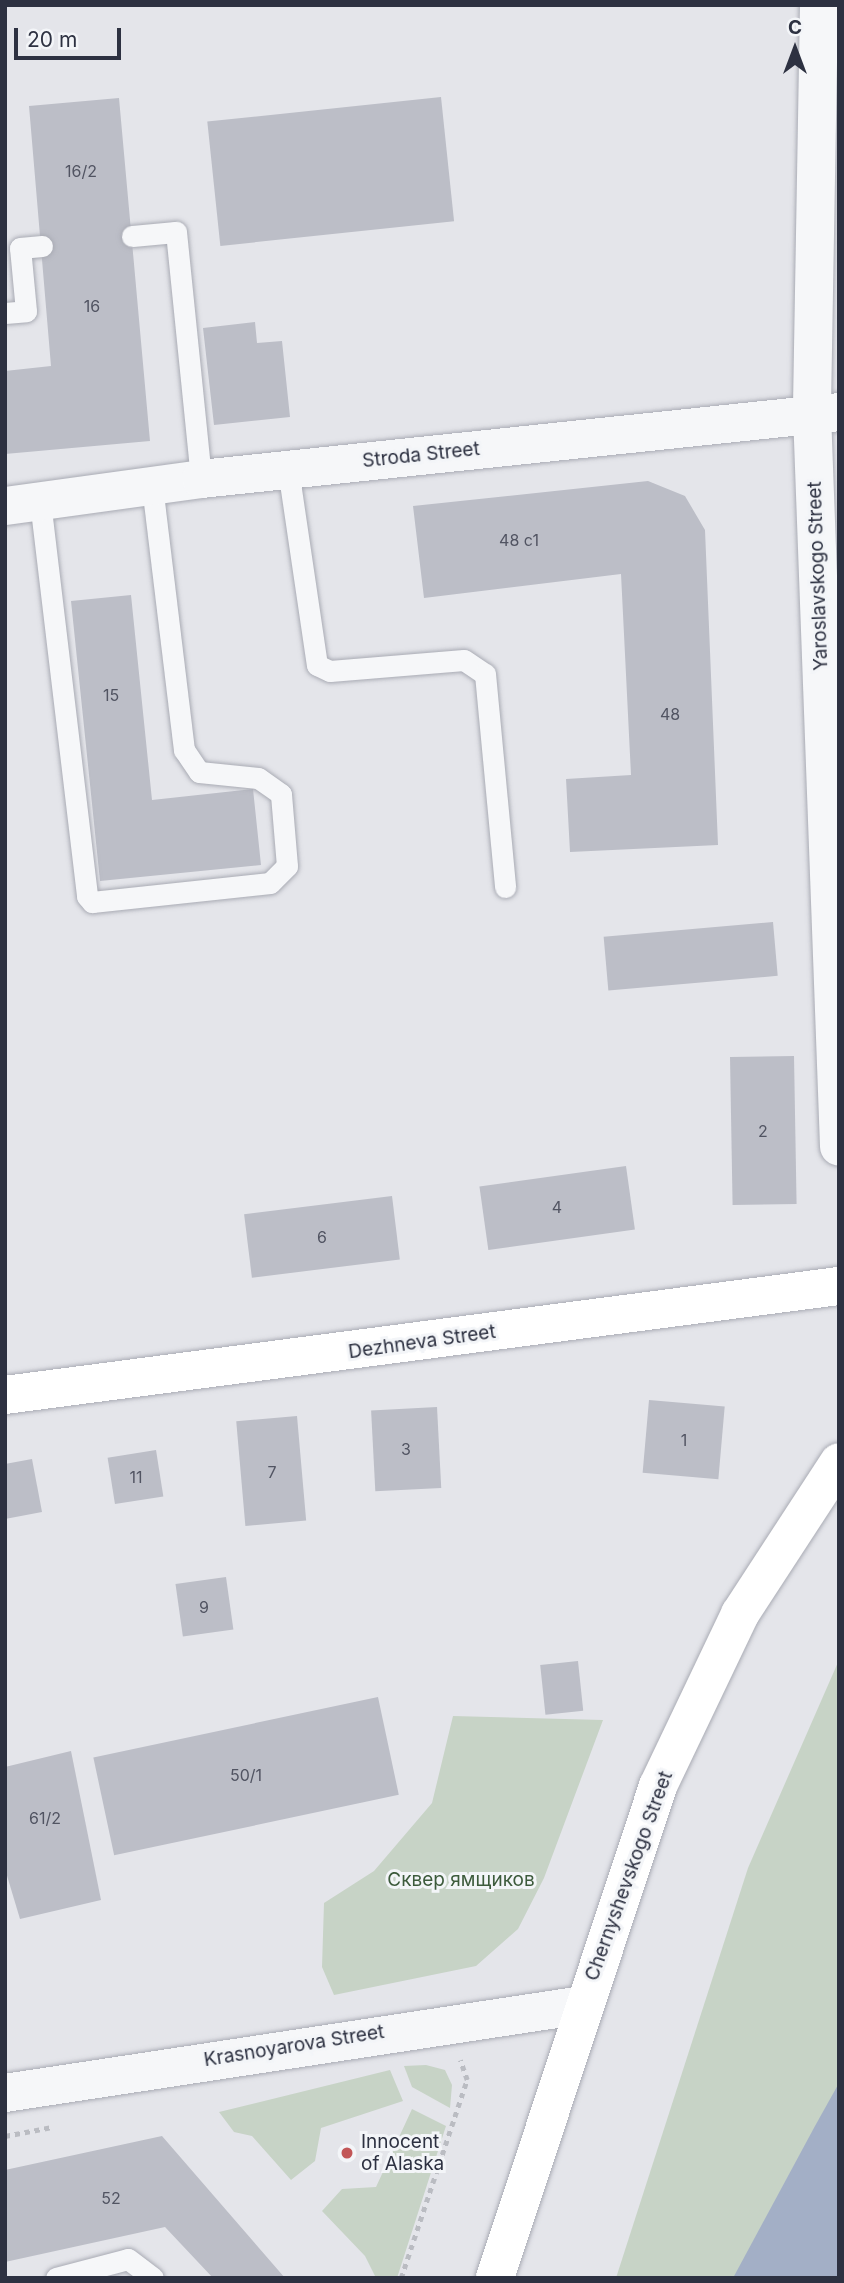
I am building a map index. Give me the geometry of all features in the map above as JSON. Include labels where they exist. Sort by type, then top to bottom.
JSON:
[{"type":"main road","name":"Dezhneva Street","points":[[5,1395],[839,1286]]},
{"type":"main road","name":"Chernyshevskogo Street","points":[[495,2278],[583,2005],[664,1774],[740,1614],[839,1462]]},
{"type":"street","name":"Yaroslavskogo Street","points":[[819,5],[839,1147]]},
{"type":"street","name":"Stroda Street","points":[[23,504],[288,469],[825,413]]},
{"type":"street","name":"Krasnoyarova Street","points":[[5,2093],[583,2005]]},
{"type":"lane","points":[[132,236],[176,232],[201,479]]},
{"type":"lane","points":[[5,313],[26,311],[20,248],[42,246]]},
{"type":"lane","points":[[288,469],[317,665],[330,671],[464,660],[485,674],[505,887]]},
{"type":"lane","points":[[23,504],[86,896],[92,902],[270,883],[287,866],[281,794],[258,778],[199,772],[184,750],[152,485]]},
{"type":"lane","points":[[56,2278],[128,2259],[153,2278]]},
{"type":"path","points":[[401,2278],[467,2080],[459,2059],[449,2052]]},
{"type":"green space","points":[[839,1660],[839,2278],[616,2278],[748,1868]]},
{"type":"green space","name":"Сквер ямщиков","points":[[453,1716],[603,1720],[544,1878],[518,1929],[476,1966],[334,1995],[322,1967],[324,1903],[374,1871],[432,1803]]},
{"type":"green space","points":[[426,2065],[445,2070],[452,2085],[450,2108],[412,2087],[404,2066]]},
{"type":"green space","points":[[390,2070],[403,2101],[321,2128],[315,2161],[291,2180],[252,2136],[234,2132],[219,2112]]},
{"type":"green space","points":[[412,2109],[446,2126],[397,2278],[376,2278],[365,2256],[322,2211],[342,2189],[376,2187]]},
{"type":"water","points":[[839,2083],[839,2278],[733,2278],[815,2126]]},
{"type":"building","points":[[441,97],[454,221],[220,246],[207,122]]},
{"type":"building","points":[[119,98],[150,441],[5,454],[5,371],[51,366],[29,106]]},
{"type":"building","points":[[255,322],[257,343],[282,341],[290,417],[214,425],[203,328]]},
{"type":"building","points":[[648,481],[685,496],[705,530],[718,845],[570,852],[566,779],[631,775],[621,574],[424,598],[413,506]]},
{"type":"building","points":[[131,595],[152,800],[253,789],[261,865],[100,881],[71,601]]},
{"type":"building","points":[[773,922],[778,976],[608,991],[604,937]]},
{"type":"building","points":[[794,1056],[797,1204],[733,1205],[730,1057]]},
{"type":"building","points":[[626,1166],[635,1229],[488,1250],[479,1187]]},
{"type":"building","points":[[392,1196],[400,1260],[252,1278],[244,1214]]},
{"type":"building","points":[[649,1400],[725,1407],[718,1479],[643,1473]]},
{"type":"building","points":[[437,1407],[441,1488],[375,1491],[371,1410]]},
{"type":"building","points":[[297,1416],[306,1521],[245,1526],[236,1421]]},
{"type":"building","points":[[156,1450],[163,1496],[115,1504],[108,1458]]},
{"type":"building","points":[[32,1459],[42,1512],[5,1519],[5,1464]]},
{"type":"building","points":[[226,1577],[233,1629],[183,1637],[175,1584]]},
{"type":"building","points":[[578,1661],[583,1711],[545,1715],[540,1665]]},
{"type":"building","points":[[378,1697],[399,1795],[114,1855],[93,1758]]},
{"type":"building","points":[[71,1751],[101,1900],[20,1919],[5,1869],[5,1767]]},
{"type":"building","points":[[162,2136],[285,2278],[213,2278],[165,2227],[5,2262],[5,2170]]},
{"type":"place","name":"Innocent of Alaska","points":[[347,2153]]}]
